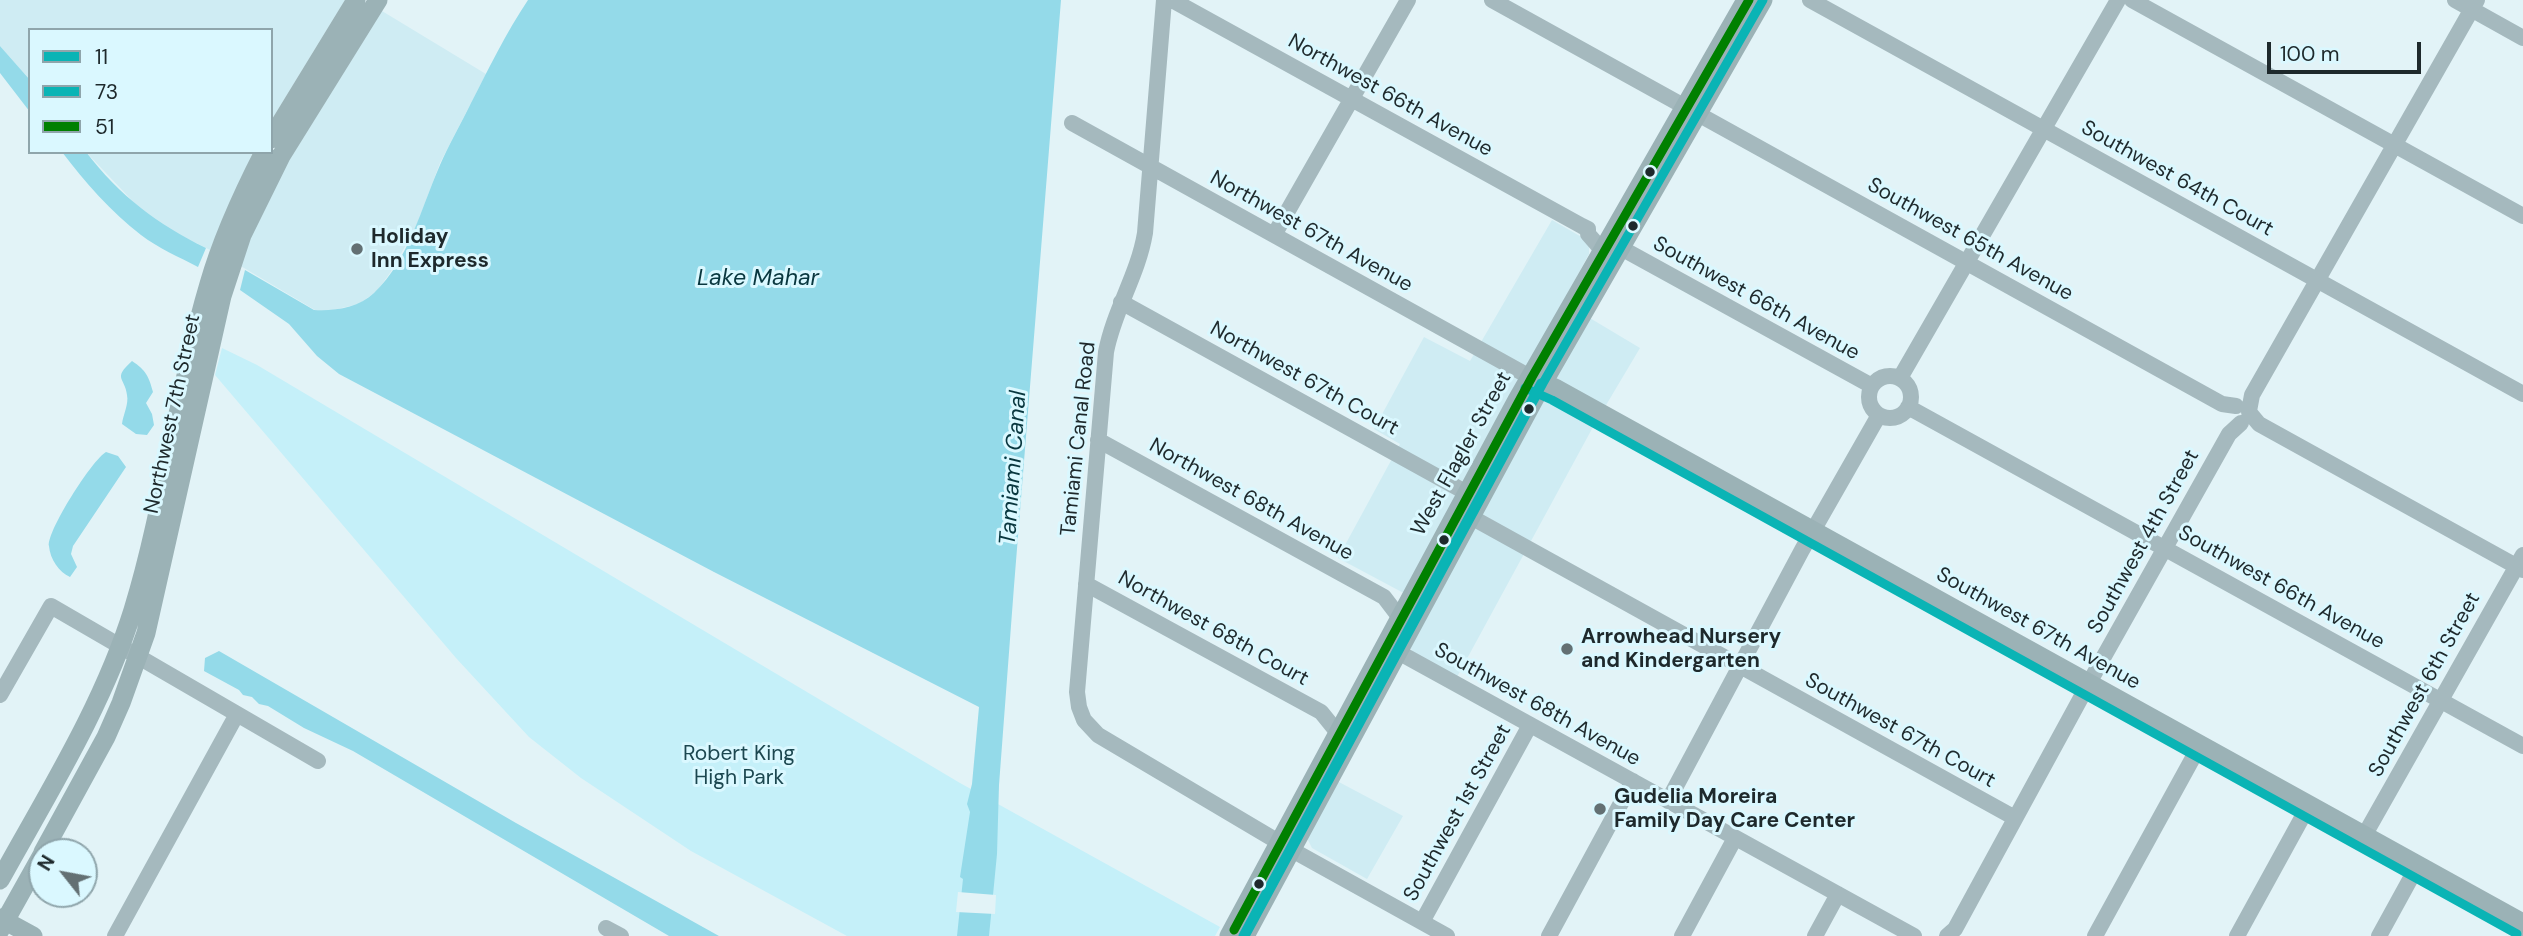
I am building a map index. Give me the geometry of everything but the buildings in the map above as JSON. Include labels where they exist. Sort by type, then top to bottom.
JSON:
[{"type":"main road","points":[[273,136],[356,0]]},
{"type":"main road","name":"Northwest 7th Street","points":[[215,292],[265,185],[378,0]]},
{"type":"main road","name":"West Flagler Street","points":[[1691,110],[1746,0]]},
{"type":"main road","name":"West Flagler Street","points":[[1245,936],[1348,713],[1467,493],[1537,379],[1612,243],[1691,110],[1763,0]]},
{"type":"main road","name":"Northwest 7th Street","points":[[51,838],[106,737],[138,657],[156,596],[172,484],[230,223],[263,154]]},
{"type":"main road","name":"West Flagler Street","points":[[1228,936],[1286,846],[1398,652],[1471,517],[1537,379]]},
{"type":"main road","name":"Southwest 67th Avenue","points":[[1537,379],[2523,923]]},
{"type":"main road","name":"Northwest 7th Street","points":[[0,880],[87,722],[121,647],[172,484]]},
{"type":"main road","name":"Northwest 7th Street","points":[[2,923],[28,879]]},
{"type":"main road","points":[[2,923],[33,936]]},
{"type":"street","name":"Tamiami Canal Road","points":[[1164,0],[1143,250],[1135,275],[1121,302],[1108,345],[1077,692],[1079,707],[1084,720],[1098,735],[1286,846]]},
{"type":"street","name":"Northwest 66th Avenue","points":[[1172,0],[1588,229],[1592,228],[1612,243]]},
{"type":"street","points":[[1274,234],[1408,0]]},
{"type":"street","name":"Southwest 65th Avenue","points":[[1492,0],[2240,414],[2521,564]]},
{"type":"street","name":"Southwest 64th Court","points":[[1810,0],[2523,394]]},
{"type":"street","points":[[1900,379],[2118,0]]},
{"type":"street","points":[[2132,0],[2523,216]]},
{"type":"street","points":[[2455,0],[2474,5],[2523,38]]},
{"type":"street","name":"Southwest 4th Street","points":[[1952,934],[2240,414],[2474,5]]},
{"type":"street","name":"Northwest 67th Avenue","points":[[1072,123],[1537,379]]},
{"type":"street","name":"Southwest 66th Avenue","points":[[1612,243],[1872,386]]},
{"type":"street","name":"Northwest 67th Court","points":[[1121,302],[1467,493]]},
{"type":"street","points":[[1884,376],[1900,379],[1910,391],[1908,407],[1897,416],[1888,418],[1879,415],[1869,402],[1872,386],[1884,376]]},
{"type":"street","name":"Southwest 66th Avenue","points":[[1908,407],[2523,746]]},
{"type":"street","points":[[1668,801],[1813,531],[1879,415]]},
{"type":"street","name":"Northwest 68th Avenue","points":[[1098,440],[1384,597],[1400,618]]},
{"type":"street","name":"Southwest 67th Court","points":[[1471,517],[2015,818]]},
{"type":"street","name":"Southwest 6th Street","points":[[2364,836],[2521,564]]},
{"type":"street","name":"Northwest 68th Court","points":[[1086,583],[1321,712],[1338,733]]},
{"type":"street","name":"Northwest 68th Avenue","points":[[1384,597],[1390,595],[1411,598]]},
{"type":"street","points":[[0,695],[51,606],[318,761]]},
{"type":"street","name":"Southwest 68th Avenue","points":[[1398,652],[1914,936]]},
{"type":"street","name":"Northwest 68th Court","points":[[1321,712],[1348,713]]},
{"type":"street","points":[[115,936],[237,714]]},
{"type":"street","name":"Southwest 1st Street","points":[[1422,922],[1530,725]]},
{"type":"street","points":[[2095,936],[2200,745]]},
{"type":"street","points":[[1549,936],[1633,781]]},
{"type":"street","points":[[2237,936],[2309,805]]},
{"type":"street","points":[[1682,936],[1735,838]]},
{"type":"street","points":[[1286,846],[1447,936]]},
{"type":"street","points":[[2379,936],[2418,865]]},
{"type":"street","points":[[1815,936],[1838,894]]},
{"type":"street","points":[[606,928],[621,936]]},
{"type":"shaded area","points":[[0,0],[345,0],[273,118],[273,28],[28,28],[28,78],[0,46]]},
{"type":"shaded area","points":[[382,11],[486,74],[440,163],[416,227],[377,291],[359,304],[333,310],[315,310],[239,265],[267,196]]},
{"type":"shaded area","points":[[88,154],[252,154],[210,250],[174,232],[143,212]]},
{"type":"shaded area","points":[[1552,220],[1585,239],[1589,245],[1589,254],[1563,302],[1640,348],[1593,427],[1457,677],[1413,652],[1410,647],[1428,606],[1338,558],[1400,444],[1374,429],[1424,337],[1470,361]]},
{"type":"shaded area","points":[[1337,781],[1403,816],[1367,879],[1312,848],[1308,840],[1309,830]]},
{"type":"green space","name":"Robert King High Park","points":[[222,348],[257,365],[960,783],[1220,927],[1215,936],[847,936],[691,851],[581,778],[529,737],[456,658],[215,375]]},
{"type":"water","name":"Lake Mahar","points":[[528,0],[1061,0],[989,936],[957,936],[963,879],[960,877],[970,812],[967,804],[972,784],[979,707],[714,572],[339,374],[317,356],[289,324],[240,290],[245,270],[314,310],[346,307],[361,302],[374,293],[386,280],[405,249],[447,149],[512,25]]},
{"type":"water","points":[[0,46],[28,78],[28,109],[0,73]]},
{"type":"water","points":[[64,154],[88,154],[140,208],[206,248],[198,267],[141,235],[119,217]]},
{"type":"water","points":[[132,361],[146,374],[153,392],[146,403],[154,425],[147,435],[136,434],[122,424],[127,398],[121,375]]},
{"type":"water","points":[[106,452],[118,456],[126,467],[73,546],[71,554],[77,567],[70,577],[62,572],[53,560],[50,538],[72,496]]},
{"type":"water","points":[[219,651],[516,823],[719,936],[669,936],[353,751],[304,728],[268,706],[259,704],[252,697],[243,695],[239,690],[204,671],[205,658]]},
{"type":"pier","points":[[958,892],[996,895],[995,914],[956,912]]},
{"type":"transit line","name":"51","points":[[1234,930],[1532,377],[1749,0]]},
{"type":"transit line","name":"11","points":[[1245,936],[1543,383],[1763,0]]},
{"type":"transit line","name":"73","points":[[1243,936],[1541,383]]},
{"type":"transit line","name":"73","points":[[1525,388],[1552,400],[2517,934]]},
{"type":"place","name":"Holiday Inn Express","points":[[357,249]]},
{"type":"place","name":"Arrowhead Nursery and Kindergarten","points":[[1567,649]]},
{"type":"place","name":"Gudelia Moreira Family Day Care Center","points":[[1600,809]]},
{"type":"water label","name":"Tamiami Canal","points":[[1014,468]]}]
